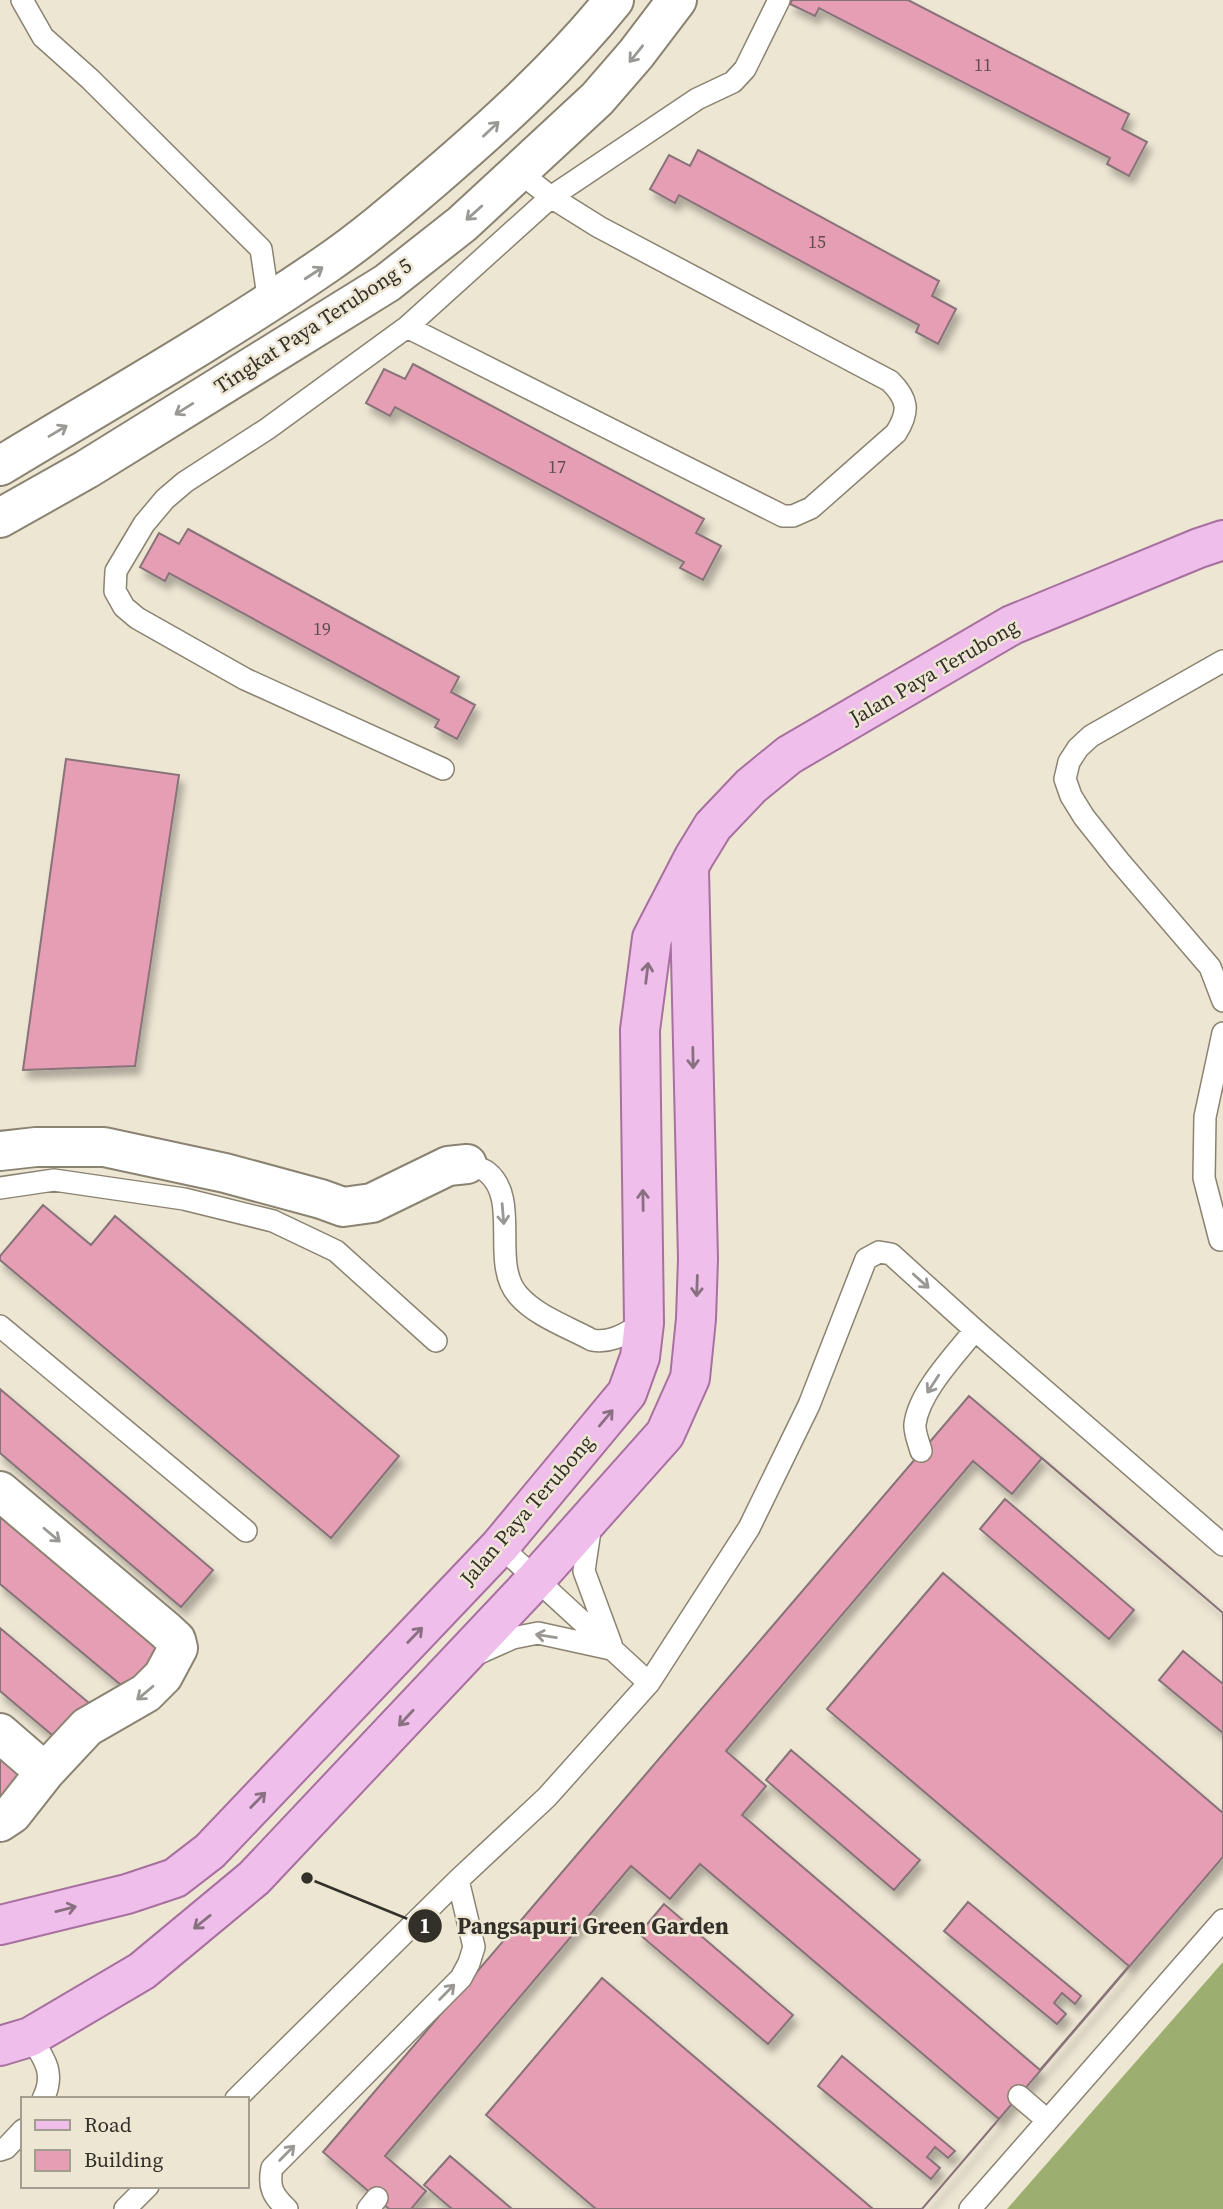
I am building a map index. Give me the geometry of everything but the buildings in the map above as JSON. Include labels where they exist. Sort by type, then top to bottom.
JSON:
[{"type":"main road","name":"Jalan Paya Terubong","points":[[0,1925],[127,1894],[175,1878],[210,1851],[500,1546],[627,1393],[640,1357],[644,1323],[640,1030],[652,938],[713,826],[751,786],[789,755],[1012,625],[1223,540]]},
{"type":"main road","points":[[15,2042],[142,1970],[254,1878],[536,1579],[665,1434],[690,1378],[696,1319],[698,1259],[689,867]]},
{"type":"street","name":"Tingkat Paya Terubong 5","points":[[0,466],[269,303],[328,264],[393,214],[490,131],[596,23],[614,0]]},
{"type":"street","name":"Tingkat Paya Terubong 5","points":[[0,518],[87,468],[387,283],[462,224],[597,99],[677,0]]},
{"type":"street","points":[[0,1151],[36,1147],[104,1147],[225,1173],[342,1207],[372,1203],[448,1166],[467,1164]]},
{"type":"street","points":[[0,1491],[164,1629],[176,1640],[178,1648],[163,1676],[146,1693],[87,1727],[45,1772],[12,1814],[0,1822]]},
{"type":"street","points":[[0,1733],[45,1772]]},
{"type":"lane","points":[[22,0],[43,37],[90,79],[261,249],[269,303]]},
{"type":"lane","points":[[443,769],[245,680],[137,618],[124,607],[115,591],[116,571],[144,524],[165,499],[185,482],[267,429],[407,327],[551,197],[697,99],[733,82],[745,69],[779,0]]},
{"type":"lane","points":[[407,327],[783,516],[793,516],[811,508],[895,433],[904,420],[906,405],[901,391],[890,381],[598,227],[551,197],[519,172]]},
{"type":"lane","points":[[1223,661],[1091,736],[1078,748],[1069,762],[1065,779],[1071,796],[1084,817],[1151,901],[1210,967],[1223,1001]]},
{"type":"lane","points":[[1220,1240],[1204,1178],[1205,1117],[1223,1033]]},
{"type":"lane","points":[[467,1164],[487,1172],[500,1188],[504,1213],[505,1257],[508,1275],[516,1294],[533,1308],[592,1340],[602,1342],[615,1338],[644,1323]]},
{"type":"lane","points":[[0,1188],[54,1180],[184,1199],[273,1221],[335,1251],[436,1341]]},
{"type":"lane","points":[[238,2097],[458,1880],[547,1797],[649,1683],[749,1528],[809,1405],[866,1259],[878,1252],[891,1254],[975,1331],[1223,1545]]},
{"type":"lane","points":[[0,1326],[246,1531]]},
{"type":"lane","points":[[921,1451],[915,1425],[925,1397],[942,1370],[975,1331]]},
{"type":"lane","points":[[593,1515],[584,1571],[613,1650]]},
{"type":"lane","points":[[500,1546],[649,1683]]},
{"type":"lane","points":[[453,1667],[513,1637],[538,1633],[613,1650]]},
{"type":"lane","points":[[287,2209],[275,2198],[269,2183],[272,2168],[461,1978],[469,1963],[474,1947],[458,1880]]},
{"type":"lane","points":[[970,2209],[1223,1920]]},
{"type":"lane","points":[[15,2042],[48,2064],[47,2091],[44,2097]]},
{"type":"lane","points":[[1019,2096],[1047,2120]]},
{"type":"lane","points":[[0,2150],[6,2148],[21,2132]]},
{"type":"lane","points":[[125,2209],[146,2188]]},
{"type":"green space","points":[[1223,1962],[1223,2209],[1007,2209]]},
{"type":"place","name":"Pangsapuri Green Garden","points":[[307,1878]]}]
